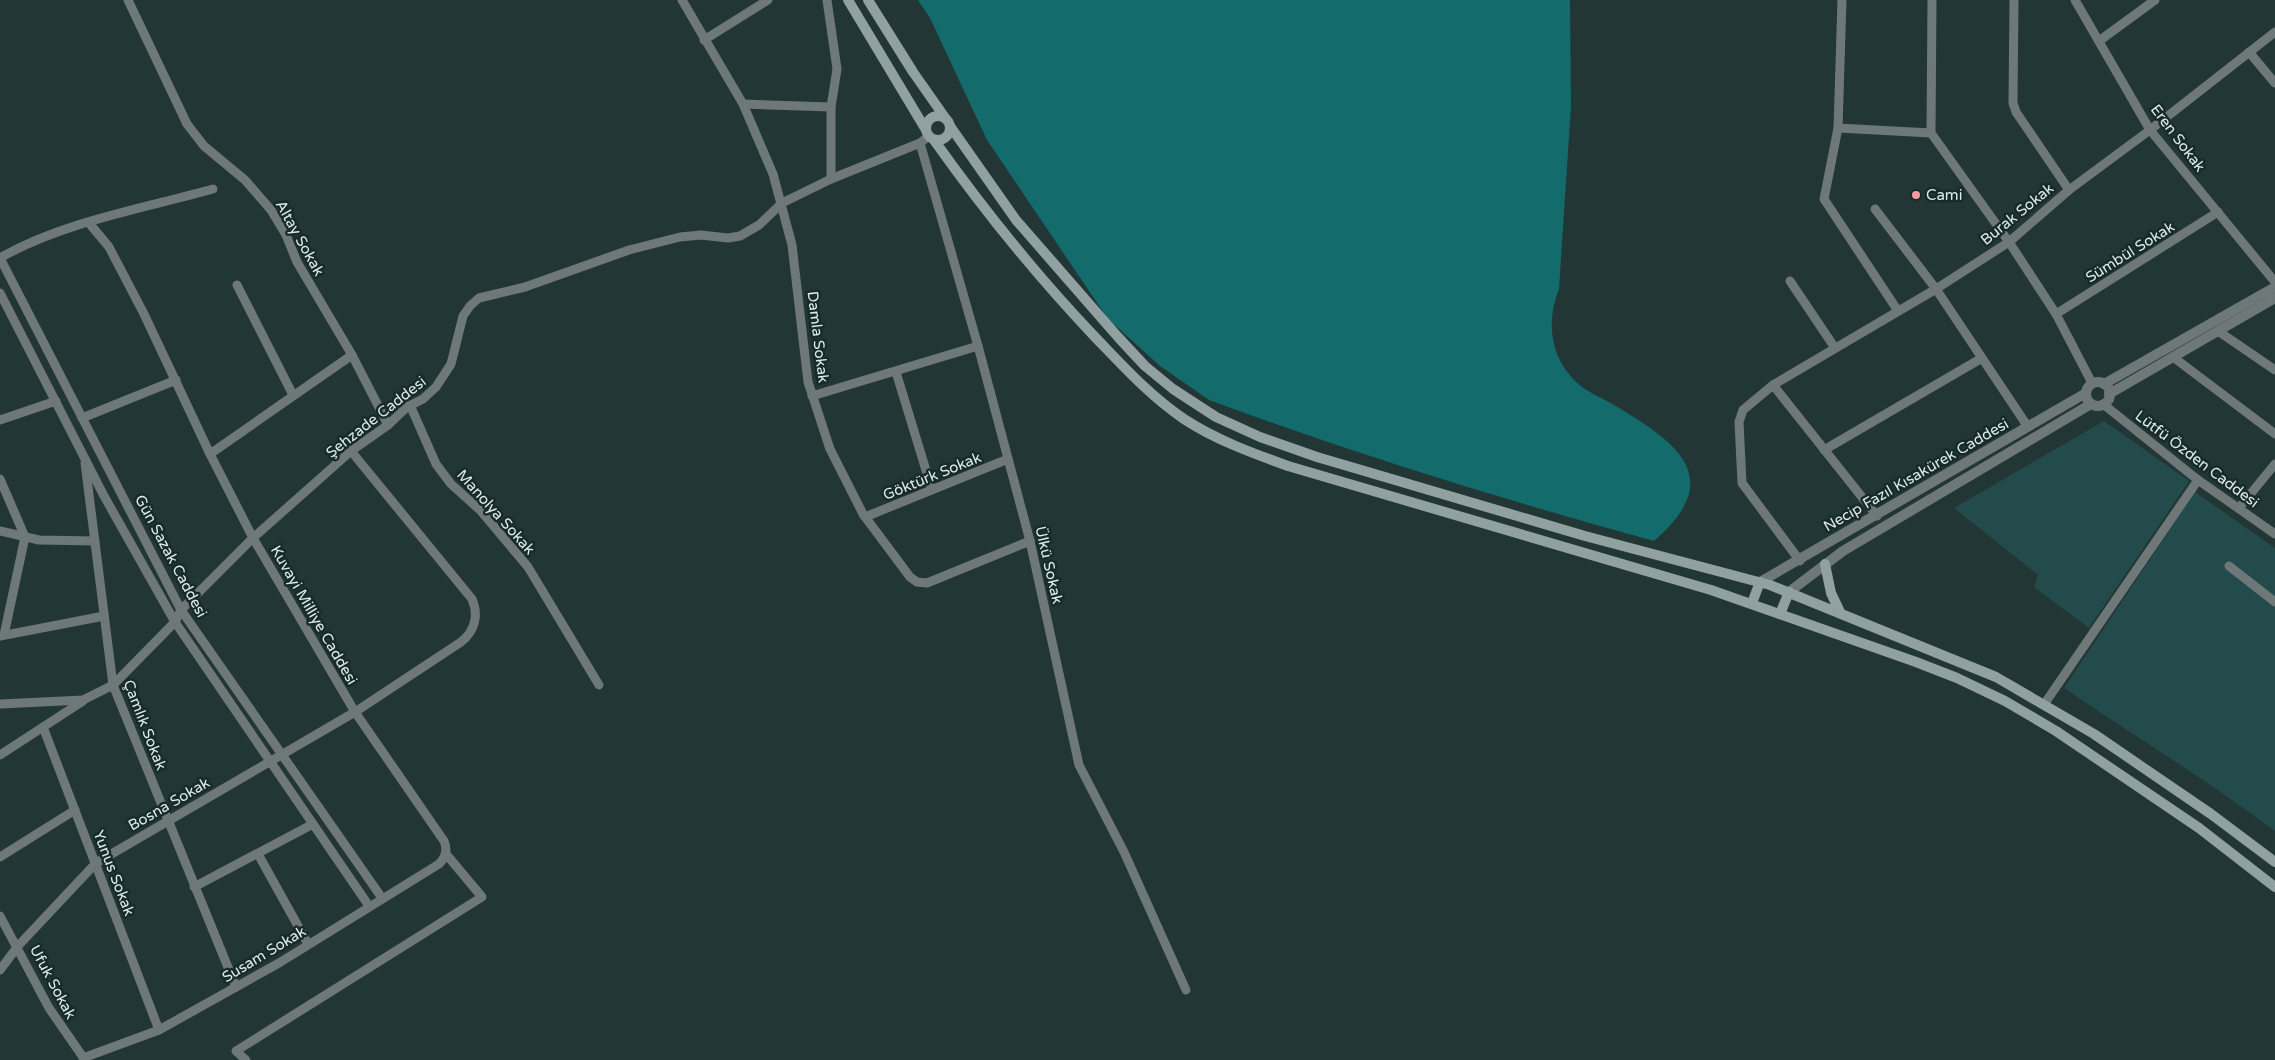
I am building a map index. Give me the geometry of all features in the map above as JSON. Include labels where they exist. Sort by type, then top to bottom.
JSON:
[{"type":"main road","points":[[848,0],[930,135],[1008,238],[1069,310],[1141,385],[1170,410],[1202,430],[1234,446],[1288,466],[1752,604],[1930,667],[2005,701],[2056,731],[2199,828],[2275,887]]},
{"type":"main road","points":[[868,0],[913,72],[1016,220],[1118,337],[1167,384],[1216,417],[1260,437],[1317,457],[1585,536],[1760,582],[1840,612],[1996,677],[2045,703],[2169,785],[2275,862]]},
{"type":"main road","points":[[930,135],[928,122],[934,117],[948,123]]},
{"type":"main road","points":[[930,135],[946,138],[948,123]]},
{"type":"main road","points":[[1825,564],[1831,594],[1840,612]]},
{"type":"main road","points":[[1752,604],[1760,582]]},
{"type":"main road","points":[[1780,614],[1789,592]]},
{"type":"street","name":"Altay Sokak","points":[[128,0],[187,124],[204,146],[245,180],[271,210],[286,235],[297,262],[352,355],[388,425]]},
{"type":"street","name":"Damla Sokak","points":[[682,0],[743,104],[764,150],[782,204],[795,269],[804,358],[812,396],[830,449],[865,517],[910,577],[920,583],[927,583],[1030,541]]},
{"type":"street","points":[[704,40],[768,0]]},
{"type":"street","points":[[827,0],[837,69],[831,107],[831,179]]},
{"type":"street","points":[[1842,0],[1838,128],[1824,199],[1898,311]]},
{"type":"street","points":[[1932,0],[1931,133],[2009,242],[2056,314],[2092,383]]},
{"type":"street","points":[[2014,0],[2013,103],[2016,112],[2069,190]]},
{"type":"street","name":"Eren Sokak","points":[[2075,0],[2150,130],[2275,282]]},
{"type":"street","points":[[2099,41],[2155,0]]},
{"type":"street","name":"Burak Sokak","points":[[1800,561],[1742,483],[1740,416],[1744,410],[1773,385],[1936,289],[2009,242],[2069,190],[2150,130],[2275,32]]},
{"type":"street","points":[[2249,52],[2275,83]]},
{"type":"street","points":[[743,104],[831,107]]},
{"type":"street","points":[[1838,128],[1931,133]]},
{"type":"street","points":[[920,143],[930,135]]},
{"type":"street","name":"Şehzade Caddesi","points":[[0,704],[83,700],[113,685],[175,622],[181,610],[253,538],[351,451],[388,425],[410,405],[430,393],[442,380],[455,352],[463,316],[479,298],[525,287],[629,250],[680,237],[701,235],[728,238],[740,236],[759,225],[782,204],[831,179],[920,143]]},
{"type":"street","name":"Ülkü Sokak","points":[[920,143],[978,346],[1030,541],[1079,765],[1124,852],[1186,990]]},
{"type":"street","points":[[0,258],[33,241],[213,189]]},
{"type":"street","points":[[1875,209],[1936,289],[2028,427]]},
{"type":"street","name":"Sümbül Sokak","points":[[2056,314],[2218,212]]},
{"type":"street","name":"Kuvayi Milliye Caddesi","points":[[90,223],[108,247],[176,380],[210,454],[253,538],[355,712],[444,841],[446,854],[482,898],[236,1051],[246,1060]]},
{"type":"street","name":"Gün Sazak Caddesi","points":[[0,258],[181,610],[382,898]]},
{"type":"street","points":[[1790,281],[1836,348]]},
{"type":"street","points":[[237,285],[293,395]]},
{"type":"street","points":[[2092,383],[2104,384],[2275,287]]},
{"type":"street","name":"Gün Sazak Caddesi","points":[[0,293],[84,457],[175,622],[369,906]]},
{"type":"street","points":[[2092,383],[2086,393],[2091,404],[2103,404],[2110,394],[2275,298]]},
{"type":"street","points":[[2218,330],[2275,370]]},
{"type":"street","points":[[812,396],[978,346]]},
{"type":"street","points":[[210,454],[352,355]]},
{"type":"street","points":[[2173,357],[2275,434]]},
{"type":"street","points":[[1824,450],[1982,358]]},
{"type":"street","points":[[896,372],[932,490]]},
{"type":"street","points":[[82,418],[176,380]]},
{"type":"street","points":[[2104,384],[2110,394]]},
{"type":"street","points":[[1773,385],[1877,516]]},
{"type":"street","name":"Necip Fazıl Kısakürek Caddesi","points":[[1760,582],[1800,561],[2086,393]]},
{"type":"street","points":[[0,420],[56,401]]},
{"type":"street","name":"Necip Fazıl Kısakürek Caddesi","points":[[1789,592],[1843,551],[2091,404]]},
{"type":"street","name":"Lütfü Özden Caddesi","points":[[2103,404],[2198,480],[2275,534]]},
{"type":"street","name":"Manolya Sokak","points":[[410,405],[436,464],[451,484],[481,511],[528,567],[599,685]]},
{"type":"street","name":"Bosna Sokak","points":[[0,970],[18,946],[96,863],[355,712],[461,642],[473,628],[476,616],[472,599],[351,451]]},
{"type":"street","name":"Çamlık Sokak","points":[[84,457],[113,685],[236,987]]},
{"type":"street","name":"Göktürk Sokak","points":[[865,517],[1008,460]]},
{"type":"street","points":[[2239,508],[2275,464]]},
{"type":"street","points":[[0,479],[25,537],[2,635],[104,616]]},
{"type":"street","points":[[2045,703],[2198,480]]},
{"type":"street","points":[[0,531],[39,540],[95,541]]},
{"type":"street","points":[[2229,566],[2275,602]]},
{"type":"street","points":[[0,755],[83,700]]},
{"type":"street","name":"Yunus Sokak","points":[[43,727],[159,1030]]},
{"type":"street","points":[[0,857],[75,810]]},
{"type":"street","points":[[194,887],[313,824]]},
{"type":"street","points":[[258,854],[308,944]]},
{"type":"street","name":"Susam Sokak","points":[[84,1059],[159,1030],[236,987],[439,864],[446,854]]},
{"type":"street","name":"Ufuk Sokak","points":[[0,916],[18,946],[49,1008],[84,1059]]},
{"type":"shaded area","points":[[918,0],[1570,0],[1571,106],[1559,289],[1552,313],[1553,338],[1560,361],[1575,381],[1657,433],[1673,447],[1685,463],[1690,480],[1688,498],[1676,518],[1654,541],[1430,475],[1319,439],[1209,400],[1160,366],[1108,319],[987,140],[930,18]]},
{"type":"shaded area","points":[[2104,421],[2189,481],[2089,628],[2034,587],[2038,575],[1954,508]]},
{"type":"shaded area","points":[[2195,492],[2275,548],[2275,831],[2197,776],[2064,688]]},
{"type":"place","name":"Cami","points":[[1916,195]]}]
